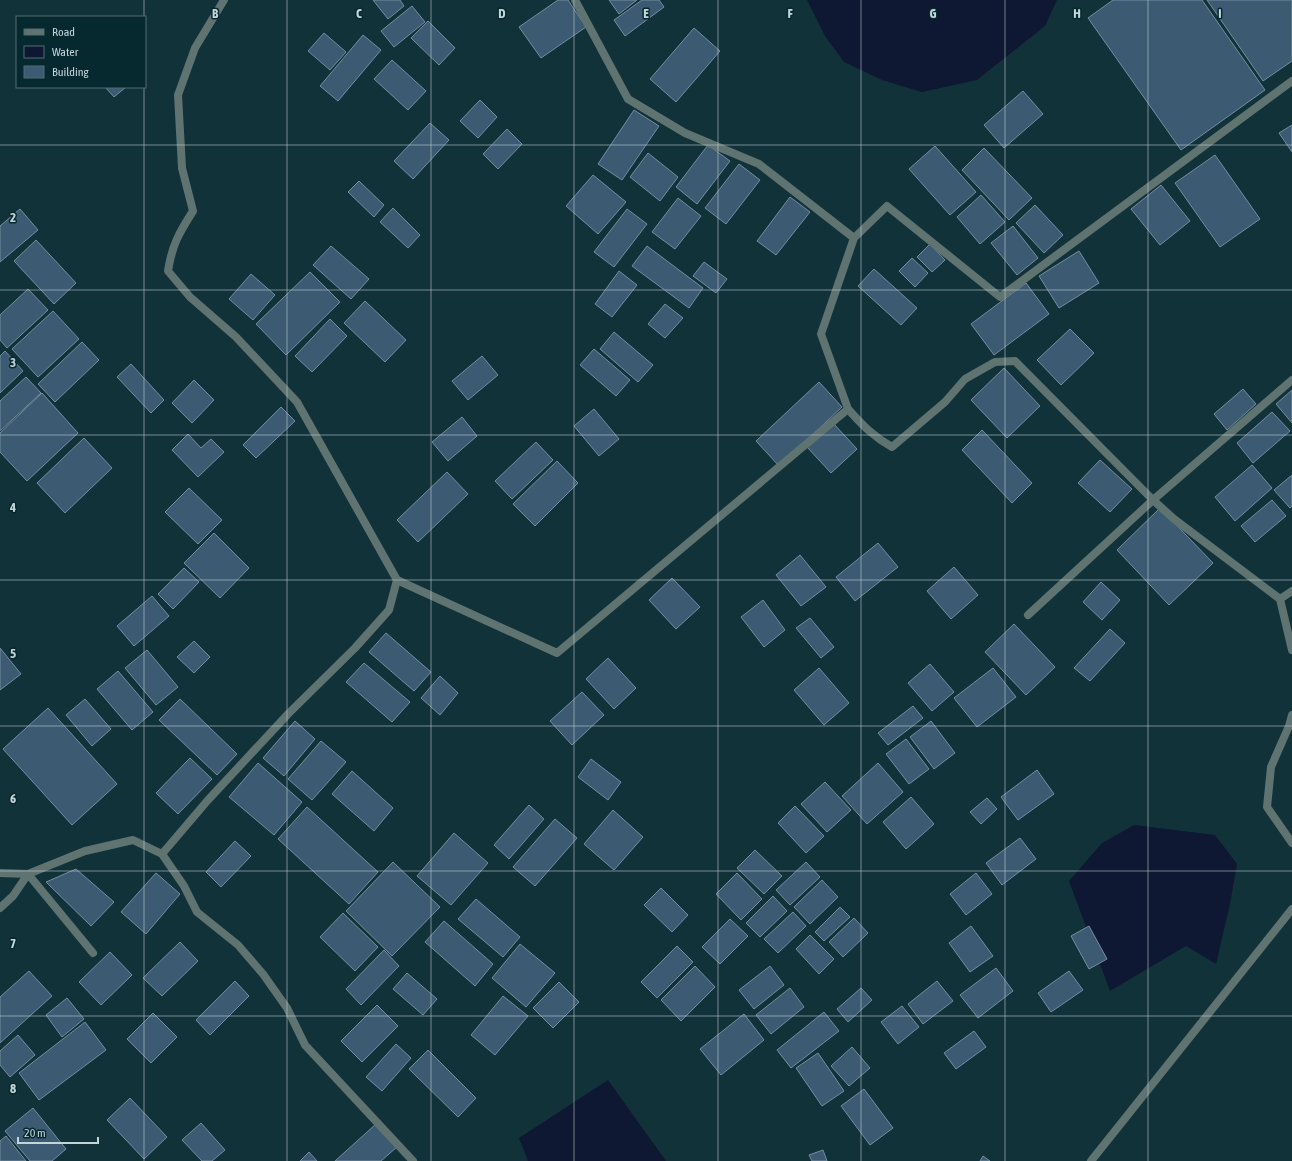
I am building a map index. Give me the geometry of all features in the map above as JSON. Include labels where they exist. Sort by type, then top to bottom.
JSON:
[{"type":"street","points":[[224,0],[195,48],[178,95],[182,168],[193,211],[180,231],[172,249],[168,271],[190,297],[236,337],[297,402],[397,580],[557,653],[848,409]]},
{"type":"street","points":[[576,0],[628,99],[685,133],[759,164],[854,238]]},
{"type":"street","points":[[1292,81],[1000,297],[887,206],[854,238],[821,334],[848,409],[864,428],[875,437],[892,447],[945,402],[964,379],[996,362],[1015,361],[1153,500],[1174,519],[1280,599],[1292,650]]},
{"type":"street","points":[[1028,616],[1153,500],[1292,380]]},
{"type":"street","points":[[162,854],[208,800],[278,724],[355,648],[389,610],[397,580]]},
{"type":"street","points":[[1280,599],[1292,592]]},
{"type":"street","points":[[1292,715],[1289,726],[1271,767],[1267,807],[1292,843]]},
{"type":"street","points":[[0,872],[28,874],[85,851],[133,840],[162,854],[184,886],[197,912],[238,945],[263,974],[287,1008],[305,1045],[413,1161]]},
{"type":"street","points":[[0,908],[13,896],[28,874]]},
{"type":"street","points":[[28,874],[93,953]]},
{"type":"street","points":[[1092,1161],[1292,909]]},
{"type":"water","points":[[807,0],[1057,0],[1045,26],[977,80],[922,92],[882,80],[844,62],[825,36]]},
{"type":"water","points":[[1134,825],[1215,835],[1237,864],[1230,904],[1216,964],[1186,946],[1110,991],[1069,881],[1102,843]]},
{"type":"water","points":[[608,1080],[666,1161],[528,1161],[519,1138]]},
{"type":"building","points":[[373,0],[400,0],[404,6],[388,19]]},
{"type":"building","points":[[558,0],[568,0],[586,27],[541,58],[519,27]]},
{"type":"building","points":[[609,0],[637,0],[619,14]]},
{"type":"building","points":[[642,0],[659,0],[664,7],[625,36],[614,20]]},
{"type":"building","points":[[1113,0],[1202,0],[1265,90],[1181,150],[1088,18]]},
{"type":"building","points":[[1207,0],[1292,0],[1292,61],[1263,81]]},
{"type":"building","points":[[412,6],[425,22],[394,47],[381,31]]},
{"type":"building","points":[[428,21],[455,48],[439,65],[411,38]]},
{"type":"building","points":[[694,28],[720,51],[676,102],[650,79]]},
{"type":"building","points":[[324,33],[346,52],[330,70],[308,51]]},
{"type":"building","points":[[363,35],[381,50],[338,101],[320,86]]},
{"type":"building","points":[[392,60],[426,91],[408,110],[374,79]]},
{"type":"building","points":[[106,88],[125,88],[114,97]]},
{"type":"building","points":[[1023,91],[1043,114],[1004,148],[984,125]]},
{"type":"building","points":[[480,100],[497,117],[478,138],[460,121]]},
{"type":"building","points":[[634,110],[659,126],[622,180],[598,164]]},
{"type":"building","points":[[430,123],[449,140],[413,179],[394,161]]},
{"type":"building","points":[[1292,125],[1292,152],[1279,133]]},
{"type":"building","points":[[507,129],[522,144],[498,169],[483,154]]},
{"type":"building","points":[[708,145],[730,161],[697,204],[676,187]]},
{"type":"building","points":[[935,146],[976,192],[950,215],[909,169]]},
{"type":"building","points":[[984,148],[1032,198],[1009,220],[962,170]]},
{"type":"building","points":[[648,153],[678,177],[660,201],[630,177]]},
{"type":"building","points":[[1215,155],[1260,219],[1220,247],[1175,183]]},
{"type":"building","points":[[739,164],[760,180],[726,224],[705,208]]},
{"type":"building","points":[[593,175],[626,202],[598,234],[566,206]]},
{"type":"building","points":[[359,181],[384,205],[374,217],[348,192]]},
{"type":"building","points":[[1161,185],[1190,221],[1160,245],[1131,209]]},
{"type":"building","points":[[981,195],[1005,222],[980,244],[957,217]]},
{"type":"building","points":[[790,197],[810,212],[776,255],[757,241]]},
{"type":"building","points":[[678,198],[701,216],[675,249],[652,232]]},
{"type":"building","points":[[1035,205],[1063,235],[1044,253],[1016,223]]},
{"type":"building","points":[[393,208],[420,235],[408,248],[380,222]]},
{"type":"building","points":[[20,209],[38,230],[0,262],[0,226]]},
{"type":"building","points":[[627,209],[647,224],[614,267],[594,252]]},
{"type":"building","points":[[1013,226],[1038,258],[1017,275],[991,243]]},
{"type":"building","points":[[36,240],[76,283],[54,304],[14,261]]},
{"type":"building","points":[[930,244],[945,260],[932,272],[917,257]]},
{"type":"building","points":[[331,246],[369,279],[351,299],[313,265]]},
{"type":"building","points":[[647,246],[703,288],[689,308],[632,266]]},
{"type":"building","points":[[1079,251],[1099,283],[1059,308],[1039,276]]},
{"type":"building","points":[[912,258],[928,273],[915,287],[899,271]]},
{"type":"building","points":[[704,262],[727,279],[716,293],[693,276]]},
{"type":"building","points":[[874,269],[917,308],[901,325],[858,286]]},
{"type":"building","points":[[619,271],[637,285],[612,317],[595,304]]},
{"type":"building","points":[[310,272],[340,302],[286,355],[256,324]]},
{"type":"building","points":[[251,274],[275,295],[253,320],[229,299]]},
{"type":"building","points":[[1026,283],[1049,314],[994,355],[971,324]]},
{"type":"building","points":[[28,289],[48,310],[7,348],[0,340],[0,315]]},
{"type":"building","points":[[365,301],[406,340],[385,362],[344,323]]},
{"type":"building","points":[[665,304],[683,318],[665,338],[648,324]]},
{"type":"building","points":[[53,311],[79,339],[38,377],[12,349]]},
{"type":"building","points":[[330,319],[347,336],[312,372],[295,356]]},
{"type":"building","points":[[1070,329],[1094,353],[1061,385],[1037,360]]},
{"type":"building","points":[[614,332],[653,365],[638,382],[600,349]]},
{"type":"building","points":[[82,342],[99,360],[55,402],[38,384]]},
{"type":"building","points":[[594,349],[630,380],[616,396],[580,365]]},
{"type":"building","points":[[5,351],[23,371],[0,393],[0,356]]},
{"type":"building","points":[[482,356],[498,375],[468,400],[452,381]]},
{"type":"building","points":[[131,364],[164,400],[151,413],[117,377]]},
{"type":"building","points":[[1004,368],[1040,406],[1007,438],[971,400]]},
{"type":"building","points":[[26,377],[41,393],[0,431],[0,401]]},
{"type":"building","points":[[194,380],[214,400],[192,423],[172,403]]},
{"type":"building","points":[[819,382],[842,407],[779,466],[756,441]]},
{"type":"building","points":[[1243,389],[1256,404],[1227,430],[1214,414]]},
{"type":"building","points":[[1292,390],[1292,423],[1276,404]]},
{"type":"building","points":[[42,393],[78,433],[27,481],[0,452],[0,433]]},
{"type":"building","points":[[281,407],[295,421],[256,458],[243,445]]},
{"type":"building","points":[[594,409],[619,439],[599,456],[574,426]]},
{"type":"building","points":[[1272,412],[1290,431],[1253,463],[1237,443]]},
{"type":"building","points":[[462,417],[477,436],[448,461],[432,442]]},
{"type":"building","points":[[833,423],[857,449],[831,473],[807,447]]},
{"type":"building","points":[[982,430],[1032,483],[1012,503],[962,450]]},
{"type":"building","points":[[188,434],[201,448],[211,439],[224,452],[198,477],[172,450]]},
{"type":"building","points":[[84,438],[112,468],[65,513],[37,483]]},
{"type":"building","points":[[536,442],[553,460],[512,499],[495,481]]},
{"type":"building","points":[[1100,460],[1132,489],[1110,512],[1078,483]]},
{"type":"building","points":[[557,461],[578,483],[535,526],[513,504]]},
{"type":"building","points":[[1252,465],[1272,488],[1235,521],[1215,497]]},
{"type":"building","points":[[447,472],[468,494],[418,542],[397,520]]},
{"type":"building","points":[[1292,475],[1292,506],[1290,508],[1274,490]]},
{"type":"building","points":[[189,488],[222,520],[198,544],[165,512]]},
{"type":"building","points":[[1272,500],[1286,516],[1255,542],[1241,526]]},
{"type":"building","points":[[1160,508],[1213,563],[1169,605],[1117,550]]},
{"type":"building","points":[[214,533],[249,568],[220,598],[184,563]]},
{"type":"building","points":[[878,543],[898,567],[855,601],[836,577]]},
{"type":"building","points":[[800,555],[826,587],[801,606],[776,575]]},
{"type":"building","points":[[954,567],[978,595],[951,619],[927,591]]},
{"type":"building","points":[[184,568],[199,582],[173,609],[158,594]]},
{"type":"building","points":[[672,578],[700,607],[676,629],[649,600]]},
{"type":"building","points":[[1101,582],[1120,600],[1102,620],[1083,602]]},
{"type":"building","points":[[152,596],[169,616],[134,646],[117,626]]},
{"type":"building","points":[[763,600],[785,630],[764,647],[741,617]]},
{"type":"building","points":[[810,618],[834,647],[821,658],[796,628]]},
{"type":"building","points":[[1014,624],[1055,667],[1026,695],[985,652]]},
{"type":"building","points":[[1110,629],[1125,643],[1090,681],[1074,668]]},
{"type":"building","points":[[386,633],[431,672],[414,691],[369,652]]},
{"type":"building","points":[[194,641],[210,657],[194,673],[177,657]]},
{"type":"building","points":[[0,648],[21,674],[0,690]]},
{"type":"building","points":[[147,650],[178,687],[156,705],[125,668]]},
{"type":"building","points":[[608,658],[636,688],[614,709],[586,679]]},
{"type":"building","points":[[364,663],[410,702],[392,722],[346,682]]},
{"type":"building","points":[[930,664],[954,692],[932,711],[908,683]]},
{"type":"building","points":[[819,668],[849,703],[824,725],[794,690]]},
{"type":"building","points":[[993,668],[1016,697],[977,727],[954,698]]},
{"type":"building","points":[[118,671],[153,712],[132,730],[97,689]]},
{"type":"building","points":[[440,676],[458,693],[440,715],[421,698]]},
{"type":"building","points":[[582,692],[604,715],[572,745],[550,721]]},
{"type":"building","points":[[85,699],[111,729],[92,746],[66,715]]},
{"type":"building","points":[[180,699],[237,754],[217,775],[159,720]]},
{"type":"building","points":[[913,706],[923,718],[888,745],[878,733]]},
{"type":"building","points":[[48,708],[117,784],[72,825],[3,749]]},
{"type":"building","points":[[295,721],[315,739],[284,776],[263,758]]},
{"type":"building","points":[[931,721],[955,753],[934,769],[910,737]]},
{"type":"building","points":[[906,739],[929,769],[909,784],[886,754]]},
{"type":"building","points":[[321,741],[346,762],[312,800],[288,779]]},
{"type":"building","points":[[190,758],[212,779],[178,814],[156,793]]},
{"type":"building","points":[[591,759],[621,782],[608,800],[578,777]]},
{"type":"building","points":[[258,763],[302,802],[274,835],[229,797]]},
{"type":"building","points":[[878,763],[903,792],[867,824],[842,796]]},
{"type":"building","points":[[1037,770],[1054,794],[1018,820],[1001,797]]},
{"type":"building","points":[[352,771],[393,808],[374,831],[332,794]]},
{"type":"building","points":[[825,782],[851,810],[827,832],[801,804]]},
{"type":"building","points":[[911,797],[934,824],[906,849],[883,822]]},
{"type":"building","points":[[987,798],[997,809],[981,824],[970,812]]},
{"type":"building","points":[[529,805],[544,819],[509,859],[494,845]]},
{"type":"building","points":[[795,806],[824,836],[806,853],[778,823]]},
{"type":"building","points":[[307,807],[378,872],[349,904],[278,839]]},
{"type":"building","points":[[613,810],[643,837],[614,870],[584,844]]},
{"type":"building","points":[[555,819],[577,838],[535,886],[513,867]]},
{"type":"building","points":[[454,833],[488,863],[451,905],[417,876]]},
{"type":"building","points":[[1020,838],[1036,859],[1002,885],[986,863]]},
{"type":"building","points":[[235,841],[251,856],[221,887],[206,872]]},
{"type":"building","points":[[755,850],[782,876],[764,894],[737,868]]},
{"type":"building","points":[[393,862],[440,907],[392,956],[346,911]]},
{"type":"building","points":[[806,862],[820,877],[790,905],[776,890]]},
{"type":"building","points":[[76,869],[114,902],[91,926],[46,882]]},
{"type":"building","points":[[156,873],[180,894],[146,934],[121,912]]},
{"type":"building","points":[[737,873],[762,899],[741,920],[716,894]]},
{"type":"building","points":[[976,873],[992,894],[966,915],[950,894]]},
{"type":"building","points":[[822,880],[838,897],[810,924],[794,907]]},
{"type":"building","points":[[661,888],[688,915],[672,932],[644,905]]},
{"type":"building","points":[[773,896],[787,911],[760,937],[746,923]]},
{"type":"building","points":[[476,899],[520,937],[503,957],[458,919]]},
{"type":"building","points":[[840,907],[850,917],[824,941],[815,932]]},
{"type":"building","points":[[793,912],[806,926],[778,953],[764,939]]},
{"type":"building","points":[[343,913],[378,947],[355,971],[320,937]]},
{"type":"building","points":[[854,918],[868,933],[843,957],[829,942]]},
{"type":"building","points":[[730,919],[748,936],[720,964],[702,947]]},
{"type":"building","points":[[444,921],[493,964],[475,986],[425,942]]},
{"type":"building","points":[[971,926],[993,956],[970,972],[949,943]]},
{"type":"building","points":[[1089,926],[1107,959],[1089,969],[1071,936]]},
{"type":"building","points":[[810,935],[834,959],[819,974],[796,949]]},
{"type":"building","points":[[180,942],[198,961],[162,996],[143,978]]},
{"type":"building","points":[[520,944],[555,973],[526,1007],[492,978]]},
{"type":"building","points":[[677,946],[693,962],[657,998],[641,982]]},
{"type":"building","points":[[384,950],[399,966],[361,1005],[346,989]]},
{"type":"building","points":[[110,952],[132,975],[101,1005],[79,982]]},
{"type":"building","points":[[695,966],[715,987],[681,1021],[661,1000]]},
{"type":"building","points":[[770,966],[784,985],[754,1009],[739,990]]},
{"type":"building","points":[[996,968],[1013,991],[978,1018],[960,995]]},
{"type":"building","points":[[29,971],[52,996],[0,1043],[0,997]]},
{"type":"building","points":[[1069,971],[1083,990],[1051,1012],[1038,993]]},
{"type":"building","points":[[407,973],[437,999],[423,1015],[393,989]]},
{"type":"building","points":[[235,981],[249,996],[210,1035],[196,1020]]},
{"type":"building","points":[[937,981],[953,1001],[923,1024],[908,1004]]},
{"type":"building","points":[[559,982],[579,1002],[553,1028],[533,1008]]},
{"type":"building","points":[[790,988],[804,1007],[771,1034],[756,1015]]},
{"type":"building","points":[[861,988],[872,1000],[848,1022],[837,1009]]},
{"type":"building","points":[[503,996],[528,1016],[495,1055],[471,1035]]},
{"type":"building","points":[[67,998],[84,1019],[62,1037],[46,1015]]},
{"type":"building","points":[[377,1005],[398,1026],[362,1062],[341,1041]]},
{"type":"building","points":[[902,1006],[919,1027],[898,1044],[881,1022]]},
{"type":"building","points":[[824,1012],[839,1031],[791,1068],[777,1050]]},
{"type":"building","points":[[153,1013],[177,1037],[151,1063],[127,1039]]},
{"type":"building","points":[[744,1014],[764,1040],[721,1075],[700,1049]]},
{"type":"building","points":[[85,1022],[106,1050],[39,1100],[19,1073]]},
{"type":"building","points":[[974,1031],[986,1047],[956,1069],[944,1053]]},
{"type":"building","points":[[18,1035],[35,1055],[10,1077],[0,1065],[0,1051]]},
{"type":"building","points":[[396,1044],[411,1058],[382,1091],[366,1077]]},
{"type":"building","points":[[852,1047],[870,1068],[849,1086],[831,1066]]},
{"type":"building","points":[[428,1050],[476,1098],[458,1117],[409,1069]]},
{"type":"building","points":[[818,1053],[844,1091],[822,1106],[796,1068]]},
{"type":"building","points":[[864,1089],[893,1128],[870,1145],[841,1106]]},
{"type":"building","points":[[130,1098],[167,1137],[144,1159],[107,1120]]},
{"type":"building","points":[[33,1108],[66,1149],[52,1161],[30,1161],[5,1131]]},
{"type":"building","points":[[201,1123],[225,1150],[212,1161],[202,1161],[182,1140]]},
{"type":"building","points":[[376,1124],[397,1147],[381,1161],[335,1161]]},
{"type":"building","points":[[6,1136],[26,1161],[0,1161],[0,1141]]},
{"type":"building","points":[[823,1150],[827,1161],[812,1161],[809,1155]]},
{"type":"building","points":[[309,1152],[317,1161],[300,1161]]},
{"type":"building","points":[[983,1156],[990,1161],[980,1161]]}]
